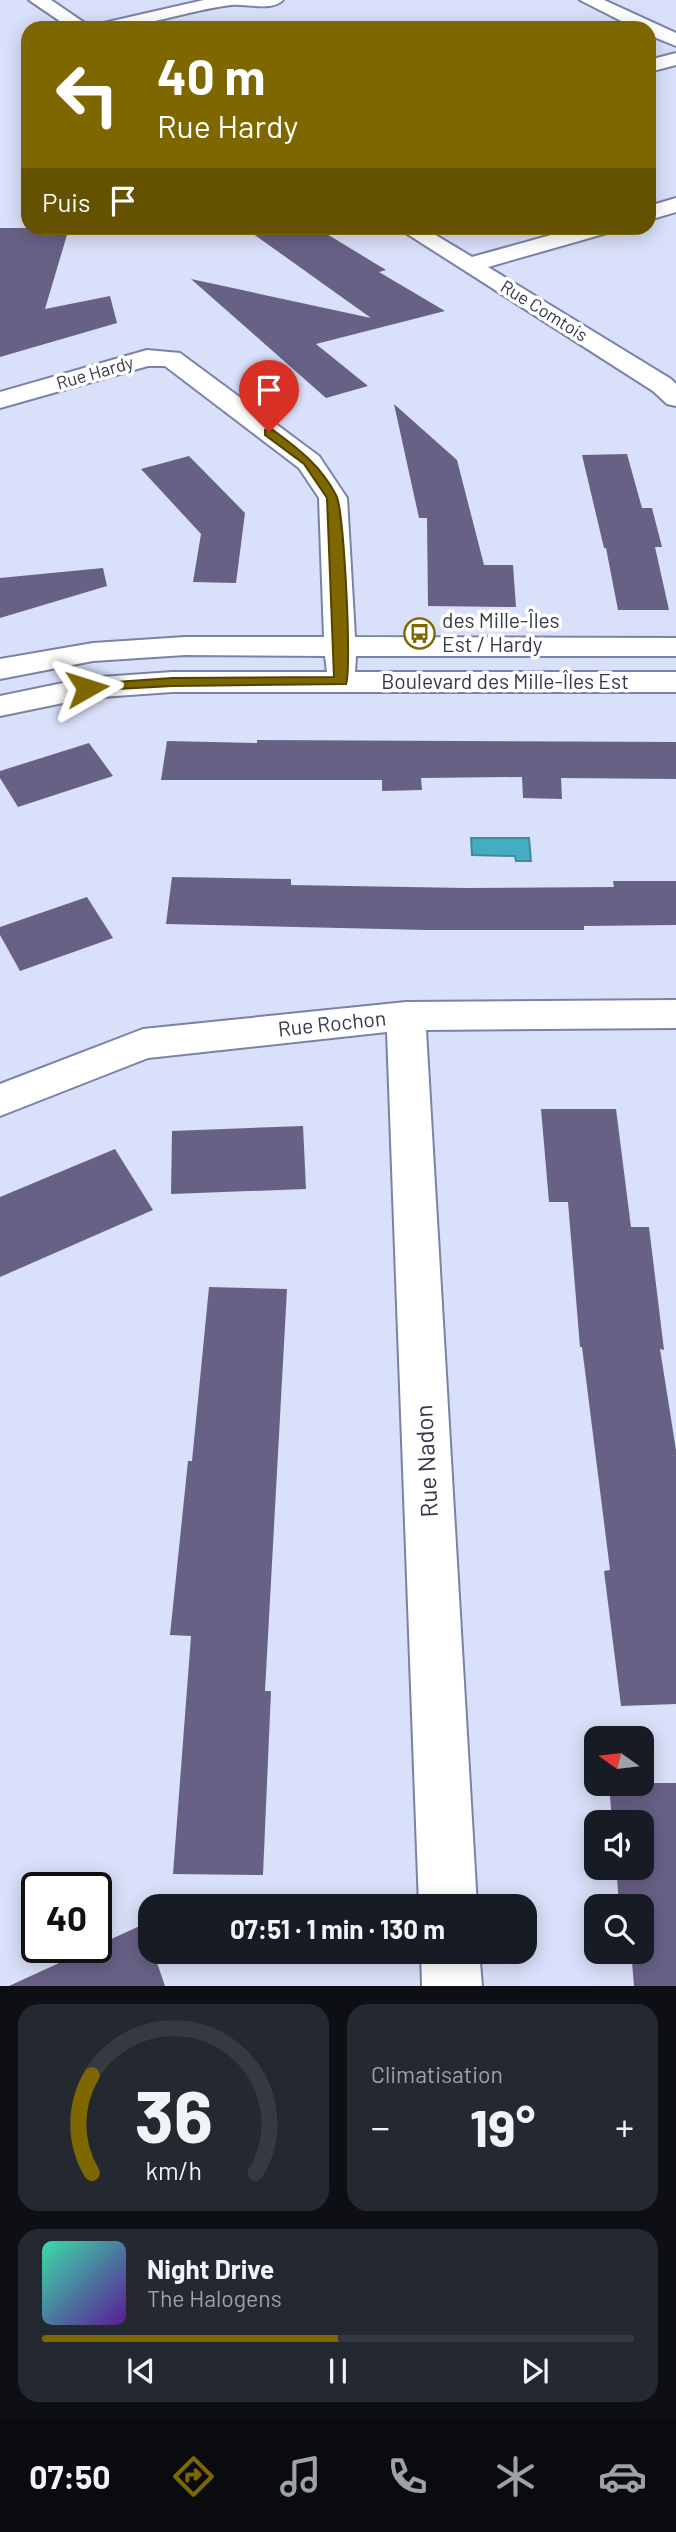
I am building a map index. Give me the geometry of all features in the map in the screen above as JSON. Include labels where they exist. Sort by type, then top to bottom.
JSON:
[{"type":"street","points":[[38,0],[72,21]]},
{"type":"street","points":[[136,21],[228,0]]},
{"type":"street","points":[[239,0],[274,0]]},
{"type":"street","points":[[589,0],[635,21]]},
{"type":"street","points":[[656,31],[676,40]]},
{"type":"street","points":[[656,64],[676,59]]},
{"type":"street","points":[[656,211],[676,205]]},
{"type":"street","name":"Rue Comtois","points":[[421,235],[662,385],[676,398]]},
{"type":"street","points":[[470,265],[575,235]]},
{"type":"street","name":"Rue Hardy","points":[[0,400],[147,358],[171,358],[309,462],[332,498],[341,681]]},
{"type":"street","name":"Boulevard des Mille-Îles Est","points":[[0,669],[66,656],[152,648],[676,647]]},
{"type":"street","name":"Boulevard des Mille-Îles Est","points":[[0,706],[66,692],[138,683],[676,682]]},
{"type":"street","name":"Rue Rochon","points":[[0,1101],[143,1044],[406,1016],[676,1014]]},
{"type":"street","name":"Rue Nadon","points":[[406,1016],[447,1894]]},
{"type":"street","points":[[451,1964],[452,1986]]},
{"type":"water","points":[[471,838],[529,838],[531,861],[516,861],[515,856],[472,855]]},
{"type":"building","points":[[0,228],[21,228],[21,235],[67,235],[45,309],[110,296],[117,323],[0,357]]},
{"type":"building","points":[[255,235],[328,235],[386,270],[379,272],[445,311],[316,344],[368,386],[326,398],[191,279],[371,318]]},
{"type":"building","points":[[394,404],[457,460],[484,565],[513,565],[516,607],[428,606],[427,518],[419,518]]},
{"type":"building","points":[[627,454],[642,508],[652,508],[662,547],[655,547],[669,610],[618,610],[606,548],[582,455]]},
{"type":"building","points":[[189,456],[245,513],[236,583],[193,582],[201,534],[141,469]]},
{"type":"building","points":[[103,568],[107,586],[0,618],[0,578]]},
{"type":"building","points":[[257,740],[676,742],[676,779],[561,778],[562,799],[523,798],[522,777],[421,778],[422,790],[382,791],[382,780],[161,780],[167,741],[257,743]]},
{"type":"building","points":[[89,743],[113,776],[18,807],[0,778],[0,771]]},
{"type":"building","points":[[172,877],[291,879],[291,885],[466,888],[614,887],[613,881],[676,881],[676,925],[584,926],[584,930],[427,930],[166,924]]},
{"type":"building","points":[[87,897],[113,938],[20,971],[0,935],[0,927]]},
{"type":"building","points":[[541,1109],[616,1109],[631,1227],[649,1227],[664,1350],[660,1349],[676,1450],[676,1704],[621,1706],[604,1571],[610,1570],[580,1347],[568,1202],[549,1202]]},
{"type":"building","points":[[303,1126],[306,1189],[171,1194],[172,1131]]},
{"type":"building","points":[[115,1149],[153,1210],[0,1277],[0,1197]]},
{"type":"building","points":[[209,1287],[287,1289],[265,1691],[271,1691],[263,1875],[173,1874],[191,1636],[170,1635],[188,1461],[192,1461]]},
{"type":"building","points":[[654,1783],[676,1783],[676,1986],[634,1986],[632,1964],[654,1964],[654,1894],[618,1894],[617,1880],[654,1880],[654,1810],[611,1810],[610,1796],[654,1796]]},
{"type":"building","points":[[138,1927],[138,1964],[157,1964],[165,1986],[9,1986],[59,1963],[112,1963],[112,1939]]},
{"type":"place","name":"des Mille-Îles Est / Hardy","points":[[419,633]]},
{"type":"route","points":[[87,688],[172,682],[341,681],[341,626],[332,498],[309,462],[269,432]]}]
